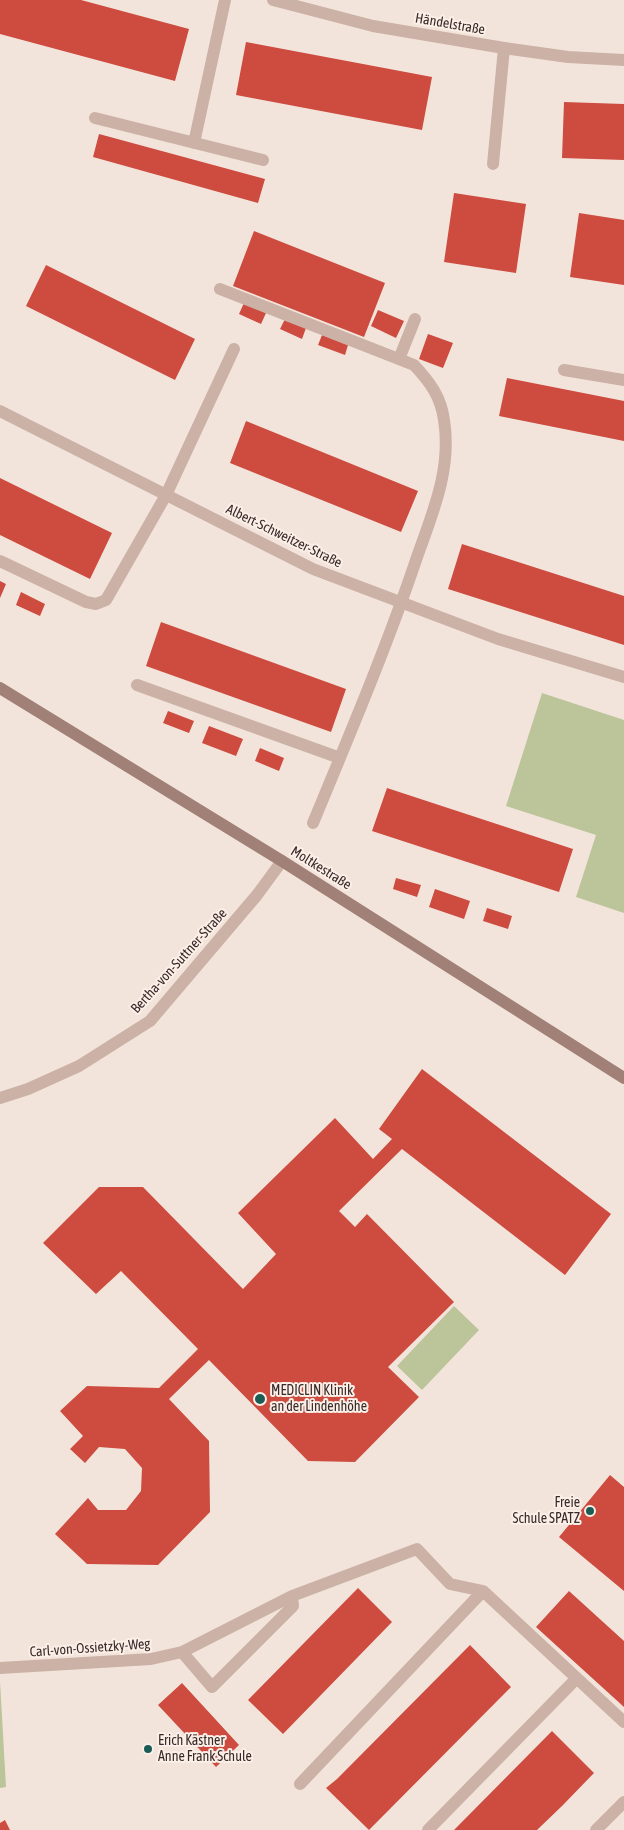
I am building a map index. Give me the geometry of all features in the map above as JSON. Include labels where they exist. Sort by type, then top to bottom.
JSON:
[{"type":"street","points":[[194,143],[225,0]]},
{"type":"street","name":"Händelstraße","points":[[273,0],[373,26],[568,57],[624,60]]},
{"type":"street","points":[[493,164],[504,48]]},
{"type":"street","points":[[95,118],[263,160]]},
{"type":"street","points":[[220,289],[414,365],[430,383],[439,399],[444,420],[446,456],[442,484],[402,603],[314,822]]},
{"type":"street","points":[[399,360],[415,319]]},
{"type":"street","points":[[0,561],[86,602],[96,604],[106,600],[166,495],[234,349]]},
{"type":"street","points":[[564,370],[624,380]]},
{"type":"street","name":"Albert-Schweitzer-Straße","points":[[0,411],[313,569],[498,639],[624,677]]},
{"type":"street","points":[[137,686],[340,758]]},
{"type":"street","name":"Moltkestraße","points":[[0,688],[282,861],[624,1078]]},
{"type":"street","name":"Bertha-von-Suttner-Straße","points":[[0,1098],[28,1090],[80,1066],[150,1021],[257,895],[282,861]]},
{"type":"street","name":"Carl-von-Ossietzky-Weg","points":[[0,1668],[152,1659],[182,1652],[292,1596],[417,1549],[450,1584],[483,1591]]},
{"type":"street","points":[[300,1784],[483,1591],[624,1722]]},
{"type":"street","points":[[182,1652],[212,1687],[293,1606],[292,1596]]},
{"type":"street","points":[[428,1830],[576,1679]]},
{"type":"street","points":[[596,1830],[624,1802]]},
{"type":"green space","points":[[542,693],[624,720],[624,913],[576,897],[596,835],[506,806]]},
{"type":"green space","points":[[454,1306],[479,1330],[422,1390],[397,1366]]},
{"type":"green space","points":[[0,1681],[6,1787],[0,1788]]},
{"type":"building","points":[[0,0],[81,0],[189,29],[175,81],[0,34]]},
{"type":"building","points":[[246,42],[432,77],[422,130],[236,95]]},
{"type":"building","points":[[564,102],[624,104],[624,160],[562,158]]},
{"type":"building","points":[[99,134],[265,179],[258,203],[93,157]]},
{"type":"building","points":[[454,193],[526,204],[516,273],[444,262]]},
{"type":"building","points":[[579,213],[624,220],[624,285],[570,277]]},
{"type":"building","points":[[254,231],[385,283],[364,337],[233,286]]},
{"type":"building","points":[[46,265],[195,339],[175,380],[26,306]]},
{"type":"building","points":[[244,303],[266,313],[261,324],[239,314]]},
{"type":"building","points":[[378,310],[404,321],[396,338],[371,326]]},
{"type":"building","points":[[285,319],[306,328],[302,339],[280,329]]},
{"type":"building","points":[[428,334],[453,343],[443,368],[419,359]]},
{"type":"building","points":[[322,335],[348,345],[345,355],[318,345]]},
{"type":"building","points":[[507,378],[624,401],[624,441],[499,416]]},
{"type":"building","points":[[246,421],[418,491],[401,532],[230,463]]},
{"type":"building","points":[[0,478],[112,533],[90,579],[0,535]]},
{"type":"building","points":[[462,544],[624,596],[624,645],[448,589]]},
{"type":"building","points":[[0,581],[6,584],[0,598]]},
{"type":"building","points":[[21,592],[45,604],[40,616],[16,605]]},
{"type":"building","points":[[161,622],[346,689],[331,732],[146,666]]},
{"type":"building","points":[[168,711],[194,721],[189,733],[163,723]]},
{"type":"building","points":[[209,726],[243,739],[236,756],[202,743]]},
{"type":"building","points":[[260,748],[284,758],[279,771],[255,761]]},
{"type":"building","points":[[387,788],[573,849],[559,892],[372,831]]},
{"type":"building","points":[[396,878],[421,885],[417,897],[393,889]]},
{"type":"building","points":[[435,889],[470,901],[464,919],[429,907]]},
{"type":"building","points":[[487,908],[512,916],[508,929],[483,921]]},
{"type":"building","points":[[422,1069],[611,1214],[565,1275],[402,1149],[339,1211],[355,1227],[367,1214],[454,1302],[388,1367],[419,1397],[355,1462],[308,1461],[209,1360],[169,1399],[209,1441],[210,1512],[158,1565],[87,1564],[55,1534],[88,1498],[98,1510],[126,1510],[141,1491],[142,1468],[125,1449],[99,1447],[85,1463],[70,1449],[83,1436],[60,1411],[87,1386],[159,1388],[198,1349],[121,1271],[96,1294],[43,1243],[99,1187],[143,1187],[243,1289],[276,1254],[238,1213],[335,1118],[373,1159],[392,1139],[379,1129]]},
{"type":"building","points":[[610,1475],[624,1487],[624,1591],[559,1537]]},
{"type":"building","points":[[358,1588],[392,1622],[283,1734],[248,1700]]},
{"type":"building","points":[[569,1591],[624,1641],[624,1707],[536,1627]]},
{"type":"building","points":[[470,1645],[511,1687],[369,1830],[326,1788]]},
{"type":"building","points":[[182,1683],[239,1745],[216,1767],[158,1705]]},
{"type":"building","points":[[552,1731],[594,1773],[562,1806],[537,1830],[454,1830]]},
{"type":"building","points":[[5,1820],[10,1830],[0,1830],[0,1823]]},
{"type":"place","name":"MEDICLIN Klinik an der Lindenhöhe","points":[[260,1399]]},
{"type":"place","name":"Freie Schule SPATZ","points":[[590,1511]]},
{"type":"place","name":"Erich Kästner Anne Frank Schule","points":[[148,1749]]}]
